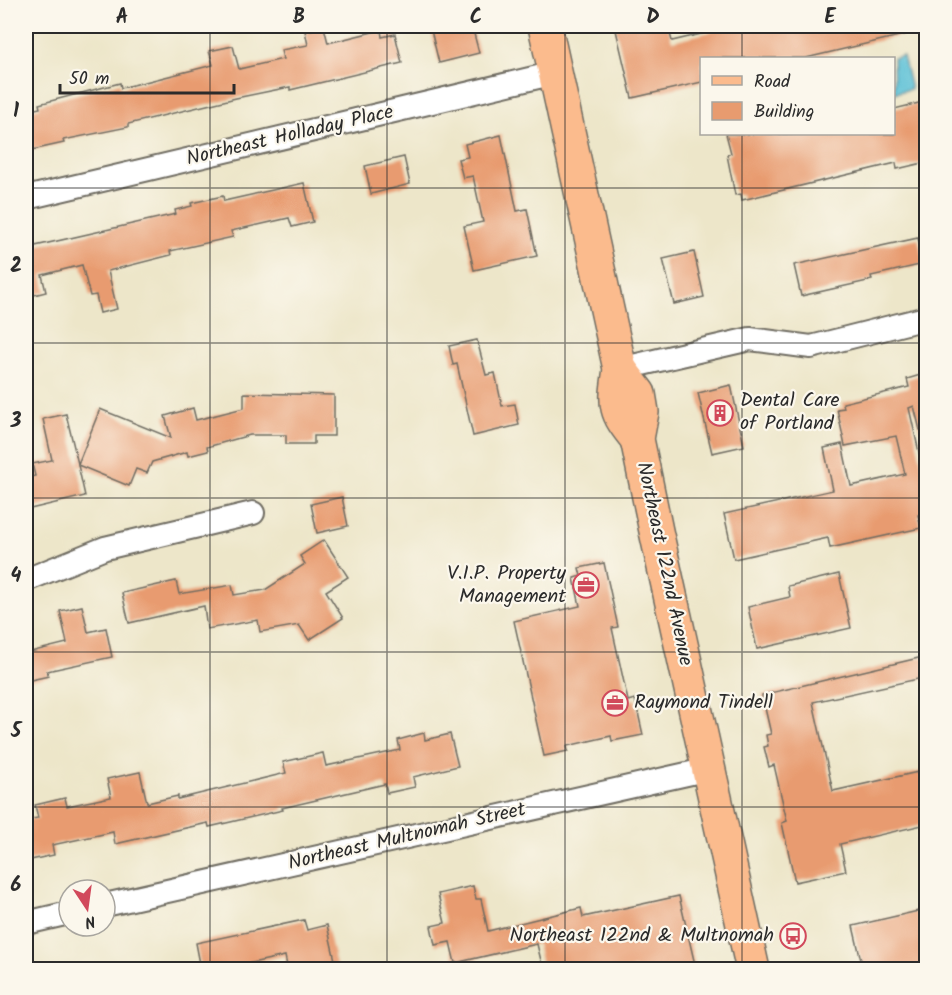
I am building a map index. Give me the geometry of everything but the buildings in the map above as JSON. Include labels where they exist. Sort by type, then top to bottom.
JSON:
[{"type":"main road","name":"Northeast 122nd Avenue","points":[[545,26],[620,369],[639,394],[642,412],[637,439],[753,969]]},
{"type":"street","name":"Northeast Holladay Place","points":[[26,198],[555,73]]},
{"type":"street","points":[[620,369],[750,339],[811,347],[927,318]]},
{"type":"street","points":[[26,580],[105,548],[253,513]]},
{"type":"street","name":"Northeast Multnomah Street","points":[[117,902],[709,769]]},
{"type":"street","points":[[26,923],[57,916]]},
{"type":"water","points":[[903,56],[911,89],[895,93],[895,58]]},
{"type":"place","name":"Dental Care of Portland","points":[[720,413]]},
{"type":"place","name":"V.I.P. Property Management","points":[[586,585]]},
{"type":"place","name":"Raymond Tindell","points":[[615,703]]},
{"type":"place","name":"Northeast 122nd & Multnomah","points":[[793,936]]}]
